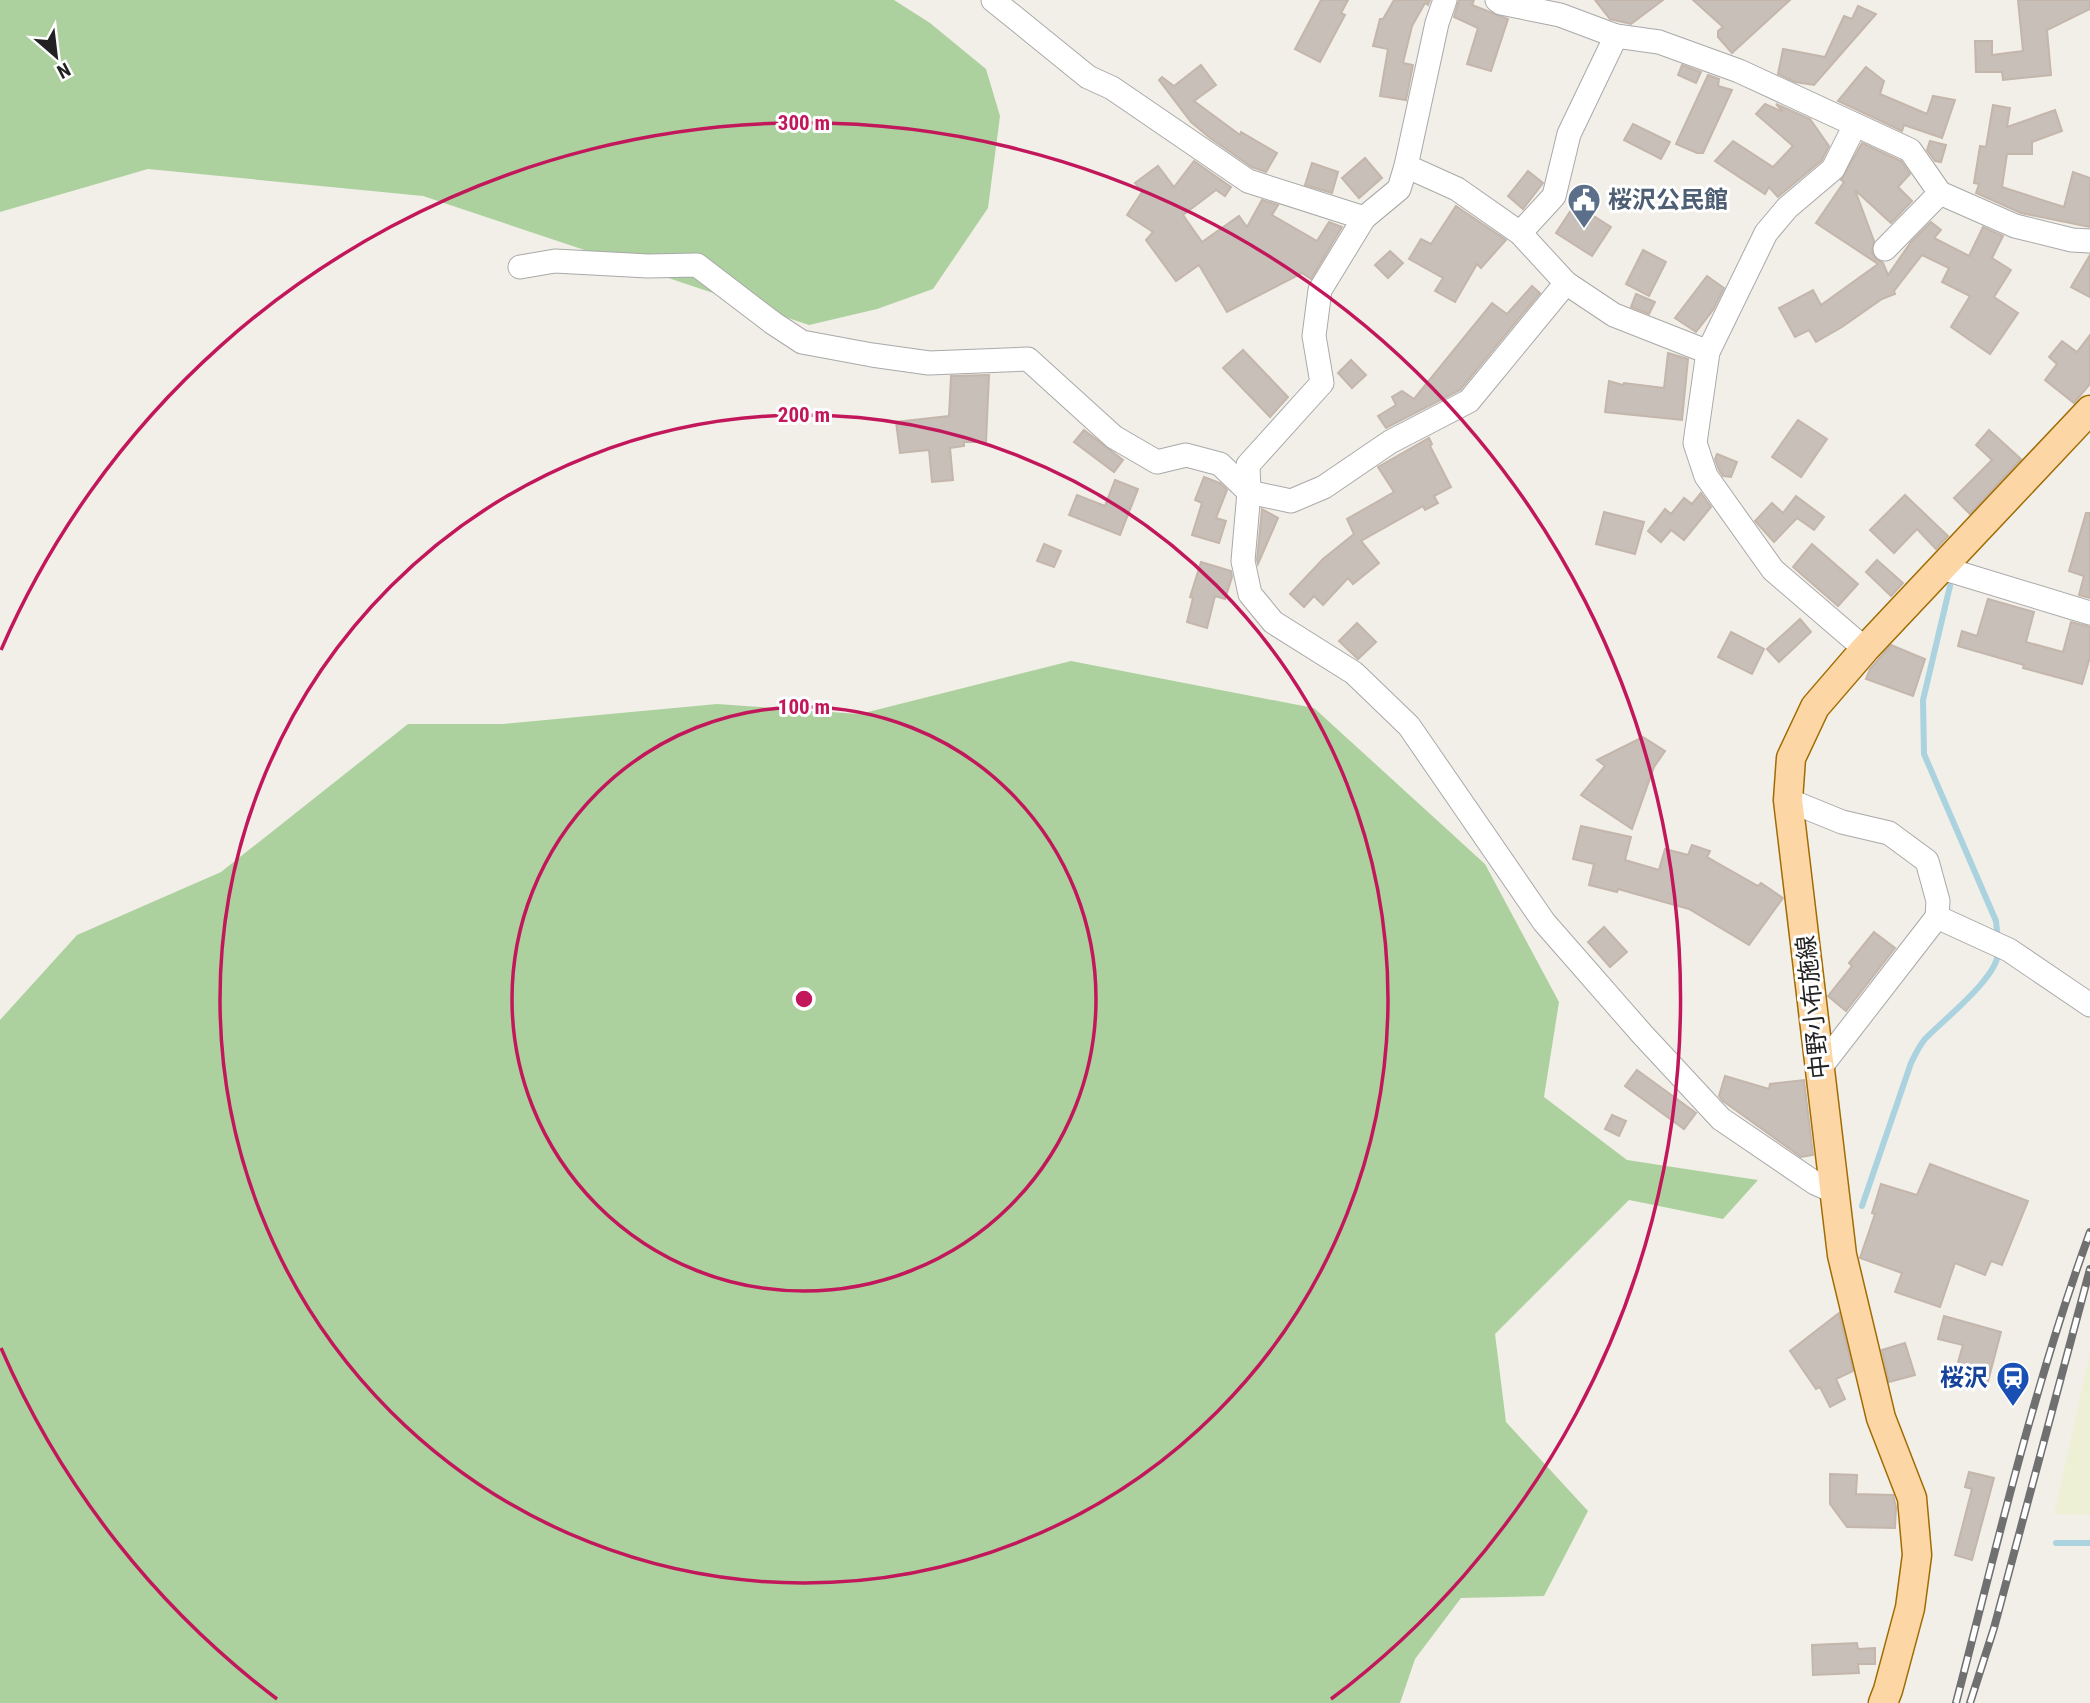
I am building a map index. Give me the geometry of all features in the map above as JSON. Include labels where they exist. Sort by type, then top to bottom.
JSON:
[{"type":"main road","name":"中野小布施線","points":[[1883,1703],[1910,1608],[1917,1555],[1912,1498],[1881,1418],[1842,1255],[1788,800],[1791,758],[1815,706],[1865,649],[2090,410]]},
{"type":"street","points":[[993,0],[1088,77],[1112,88],[1248,181],[1364,218]]},
{"type":"street","points":[[1445,0],[1437,23],[1399,189],[1364,218],[1320,290],[1314,336],[1322,383],[1248,466],[1249,492],[1242,561],[1250,594],[1273,622],[1354,673],[1409,726],[1544,922],[1721,1119],[1815,1183],[1833,1191]]},
{"type":"street","points":[[1497,0],[1560,15],[1616,36],[1659,42],[1739,71],[1910,150],[1940,193],[2015,226],[2090,242]]},
{"type":"street","points":[[1520,233],[1554,196],[1569,134],[1616,36]]},
{"type":"street","points":[[1855,124],[1833,169],[1787,208],[1766,233],[1708,352],[1695,443],[1706,476],[1773,570],[1865,649]]},
{"type":"street","points":[[1406,166],[1457,188],[1520,233],[1566,283],[1614,315],[1708,352]]},
{"type":"street","points":[[1885,249],[1940,193]]},
{"type":"street","points":[[520,267],[555,261],[648,266],[697,265],[744,303],[802,342],[929,363],[1028,359],[1114,437],[1157,462],[1186,456],[1220,464],[1249,492],[1292,501],[1324,487],[1390,442],[1469,401],[1566,283]]},
{"type":"street","points":[[1942,568],[2090,613]]},
{"type":"street","points":[[1788,800],[1842,821],[1889,833],[1927,861],[1938,901],[1937,917],[1820,1068]]},
{"type":"street","points":[[1937,917],[2009,950],[2090,1005]]},
{"type":"green space","points":[[0,0],[894,0],[930,23],[986,69],[1000,116],[988,208],[933,289],[877,309],[809,325],[423,196],[148,169],[0,212]]},
{"type":"green space","points":[[1071,661],[1314,708],[1485,864],[1559,1002],[1544,1097],[1627,1160],[1758,1180],[1723,1219],[1629,1200],[1495,1334],[1506,1422],[1588,1511],[1544,1596],[1461,1598],[1415,1659],[1400,1703],[0,1703],[0,1020],[77,935],[221,872],[408,724],[503,724],[717,704],[860,714]]},
{"type":"green space","points":[[2090,1354],[2090,1515],[2054,1514],[2084,1380]]},
{"type":"building","points":[[1321,0],[1348,0],[1341,13],[1345,15],[1320,62],[1295,49]]},
{"type":"building","points":[[1394,0],[1430,0],[1428,5],[1425,3],[1412,26],[1403,63],[1413,65],[1406,100],[1380,96],[1388,49],[1373,46],[1380,19],[1383,19]]},
{"type":"building","points":[[1459,0],[1474,0],[1472,5],[1508,19],[1491,71],[1467,64],[1478,28],[1454,17]]},
{"type":"building","points":[[1595,0],[1663,0],[1631,24],[1610,19]]},
{"type":"building","points":[[1693,0],[1790,0],[1732,53],[1718,37],[1718,31],[1723,27]]},
{"type":"building","points":[[2018,0],[2090,0],[2090,9],[2047,30],[2051,75],[2003,80],[2002,72],[1976,72],[1975,41],[1992,41],[1992,55],[2023,51]]},
{"type":"building","points":[[1858,6],[1876,14],[1814,85],[1795,82],[1778,74],[1783,49],[1825,57],[1844,16],[1852,19]]},
{"type":"building","points":[[1201,65],[1216,85],[1194,101],[1240,135],[1241,132],[1277,153],[1266,172],[1252,167],[1191,122],[1159,80],[1162,77],[1174,86]]},
{"type":"building","points":[[1682,65],[1701,72],[1696,83],[1678,75]]},
{"type":"building","points":[[1866,67],[1884,81],[1880,94],[1927,114],[1933,96],[1955,100],[1942,138],[1904,125],[1902,131],[1838,101]]},
{"type":"building","points":[[1708,75],[1719,79],[1718,86],[1732,90],[1703,153],[1697,153],[1676,144]]},
{"type":"building","points":[[1765,104],[1783,112],[1776,104],[1810,119],[1829,146],[1822,160],[1778,197],[1769,187],[1765,194],[1715,161],[1733,141],[1773,167],[1793,146],[1756,114]]},
{"type":"building","points":[[1993,105],[2010,108],[2007,127],[2055,110],[2062,131],[2032,142],[2032,154],[2007,154],[2002,187],[2064,207],[2073,172],[2090,178],[2090,227],[2021,213],[1976,193],[1979,184],[1974,183],[1980,146],[1986,147]]},
{"type":"building","points":[[1633,124],[1670,142],[1661,159],[1624,140]]},
{"type":"building","points":[[1930,141],[1946,145],[1941,162],[1935,161],[1927,150]]},
{"type":"building","points":[[1862,143],[1901,161],[1910,174],[1898,187],[1912,201],[1891,223],[1855,190],[1874,241],[1872,253],[1883,263],[1888,275],[1911,242],[1931,222],[1941,230],[1934,238],[1969,256],[1983,227],[2003,236],[1992,258],[2011,270],[1994,297],[2018,313],[1990,354],[1951,327],[1970,296],[1942,282],[1949,268],[1922,255],[1894,291],[1895,294],[1882,299],[1816,342],[1809,330],[1795,337],[1779,308],[1813,290],[1821,305],[1878,264],[1816,223],[1844,182],[1841,180]]},
{"type":"building","points":[[1365,158],[1382,178],[1359,198],[1342,178]]},
{"type":"building","points":[[1194,161],[1231,187],[1225,196],[1216,190],[1183,215],[1202,242],[1239,216],[1247,227],[1262,200],[1278,205],[1272,215],[1317,241],[1329,222],[1342,227],[1311,279],[1302,273],[1227,312],[1199,265],[1176,281],[1146,240],[1153,232],[1127,215],[1142,192],[1135,183],[1158,166],[1174,187]]},
{"type":"building","points":[[1312,163],[1338,172],[1332,193],[1305,185]]},
{"type":"building","points":[[1528,171],[1543,183],[1523,209],[1508,196]]},
{"type":"building","name":"桜沢公民館","points":[[1575,204],[1611,227],[1592,256],[1556,233]]},
{"type":"building","points":[[1456,206],[1506,240],[1481,268],[1477,264],[1455,302],[1435,291],[1443,278],[1409,259],[1421,239],[1431,244]]},
{"type":"building","points":[[1643,250],[1666,262],[1649,296],[1626,284]]},
{"type":"building","points":[[1390,251],[1403,263],[1388,278],[1375,265]]},
{"type":"building","points":[[2090,255],[2090,297],[2071,287]]},
{"type":"building","points":[[1707,276],[1724,288],[1713,310],[1696,332],[1675,318]]},
{"type":"building","points":[[1532,286],[1540,293],[1460,390],[1386,428],[1378,416],[1396,405],[1392,397],[1402,391],[1414,399],[1492,303],[1507,314]]},
{"type":"building","points":[[1636,294],[1655,302],[1649,314],[1631,307]]},
{"type":"building","points":[[2090,335],[2090,384],[2074,403],[2045,380],[2057,364],[2049,357],[2062,341],[2077,352]]},
{"type":"building","points":[[1243,350],[1288,397],[1270,417],[1223,368]]},
{"type":"building","points":[[1668,353],[1688,359],[1682,420],[1605,412],[1609,381],[1623,385],[1664,388]]},
{"type":"building","points":[[1351,360],[1366,375],[1352,388],[1338,373]]},
{"type":"building","points":[[989,375],[986,442],[964,442],[964,446],[950,448],[953,480],[932,482],[929,450],[900,453],[896,422],[949,416],[951,376]]},
{"type":"building","points":[[1798,420],[1827,439],[1801,477],[1772,457]]},
{"type":"building","points":[[1084,430],[1123,460],[1114,472],[1074,442]]},
{"type":"building","points":[[1989,430],[2021,459],[1970,514],[1954,498],[1992,460],[1976,445]]},
{"type":"building","points":[[1429,438],[1432,444],[1430,446],[1451,487],[1434,496],[1438,503],[1425,510],[1423,506],[1361,541],[1379,563],[1353,584],[1348,578],[1323,605],[1314,596],[1304,607],[1290,594],[1323,559],[1354,534],[1347,519],[1394,492],[1378,467]]},
{"type":"building","points":[[1717,454],[1737,462],[1731,477],[1723,476],[1719,470],[1715,459]]},
{"type":"building","points":[[1204,477],[1220,483],[1227,490],[1216,518],[1226,521],[1219,543],[1192,535],[1202,503],[1195,500]]},
{"type":"building","points":[[1115,480],[1138,489],[1120,535],[1069,515],[1077,495],[1105,506]]},
{"type":"building","points":[[1701,493],[1711,507],[1684,540],[1671,530],[1661,542],[1648,531],[1665,509],[1671,514],[1684,498],[1692,504]]},
{"type":"building","points":[[1905,495],[1948,536],[1936,549],[1917,529],[1894,553],[1870,530]]},
{"type":"building","points":[[1796,496],[1824,517],[1814,530],[1797,518],[1774,542],[1755,521],[1772,503],[1783,513]]},
{"type":"building","points":[[1262,509],[1278,518],[1258,564],[1257,560]]},
{"type":"building","points":[[1604,512],[1644,522],[1635,554],[1596,544]]},
{"type":"building","points":[[2086,513],[2090,513],[2090,598],[2079,595],[2084,576],[2069,571]]},
{"type":"building","points":[[1044,544],[1061,551],[1054,567],[1037,561]]},
{"type":"building","points":[[1812,544],[1858,584],[1838,606],[1793,567]]},
{"type":"building","points":[[1877,560],[1903,583],[1891,596],[1866,572]]},
{"type":"building","points":[[1201,562],[1231,571],[1232,577],[1225,599],[1215,596],[1207,628],[1187,622],[1193,598],[1190,597]]},
{"type":"building","points":[[1988,599],[2034,612],[2026,642],[2063,652],[2071,622],[2090,627],[2090,657],[2082,684],[1958,646],[1962,631],[1977,636]]},
{"type":"building","points":[[1800,619],[1811,632],[1779,662],[1767,649]]},
{"type":"building","points":[[1357,623],[1376,642],[1358,659],[1339,641]]},
{"type":"building","points":[[1731,632],[1764,649],[1752,674],[1718,657]]},
{"type":"building","points":[[1891,645],[1925,659],[1913,696],[1866,679],[1870,669]]},
{"type":"building","points":[[1643,737],[1665,751],[1654,767],[1632,829],[1581,795],[1605,766],[1597,760]]},
{"type":"building","points":[[1581,826],[1631,837],[1625,860],[1659,870],[1665,849],[1688,855],[1692,845],[1710,851],[1707,857],[1758,886],[1761,883],[1783,898],[1749,945],[1689,909],[1618,889],[1617,892],[1589,885],[1594,864],[1573,859]]},
{"type":"building","points":[[1604,927],[1627,952],[1610,967],[1588,942]]},
{"type":"building","points":[[1874,932],[1895,948],[1846,1011],[1828,996],[1852,966],[1849,963]]},
{"type":"building","points":[[1637,1070],[1696,1113],[1684,1129],[1625,1086]]},
{"type":"building","points":[[1725,1076],[1769,1089],[1770,1084],[1804,1080],[1813,1155],[1801,1157],[1723,1101],[1719,1096]]},
{"type":"building","points":[[1612,1115],[1626,1121],[1619,1136],[1605,1129]]},
{"type":"building","points":[[1930,1164],[2028,1201],[2002,1265],[1991,1261],[1985,1275],[1955,1263],[1940,1307],[1895,1292],[1902,1273],[1860,1258],[1875,1214],[1872,1213],[1881,1184],[1917,1195]]},
{"type":"building","points":[[1839,1313],[1853,1371],[1836,1379],[1845,1399],[1830,1407],[1820,1387],[1816,1389],[1790,1351]]},
{"type":"building","points":[[1944,1316],[2001,1332],[1987,1385],[1954,1376],[1963,1345],[1938,1339]]},
{"type":"building","points":[[1905,1343],[1915,1375],[1889,1382],[1882,1350]]},
{"type":"building","points":[[1969,1472],[1994,1478],[1972,1560],[1955,1555],[1972,1489],[1965,1487]]},
{"type":"building","points":[[1830,1474],[1857,1475],[1856,1494],[1893,1495],[1896,1507],[1895,1528],[1847,1527],[1830,1504]]},
{"type":"building","points":[[1857,1643],[1858,1649],[1875,1648],[1875,1664],[1858,1664],[1859,1673],[1813,1675],[1812,1645]]},
{"type":"waterway","points":[[1950,586],[1923,700],[1924,754],[1996,921],[1998,940]]},
{"type":"waterway","points":[[1862,1206],[1917,1051],[1925,1039],[1981,985],[1990,973],[1998,951]]},
{"type":"waterway","points":[[2056,1543],[2090,1543]]},
{"type":"railway","points":[[1956,1703],[2034,1407],[2090,1232]]},
{"type":"railway","points":[[1970,1703],[1994,1628],[2090,1269]]},
{"type":"place","name":"桜沢公民館","points":[[1584,230]]},
{"type":"place","name":"桜沢","points":[[2013,1408]]}]
